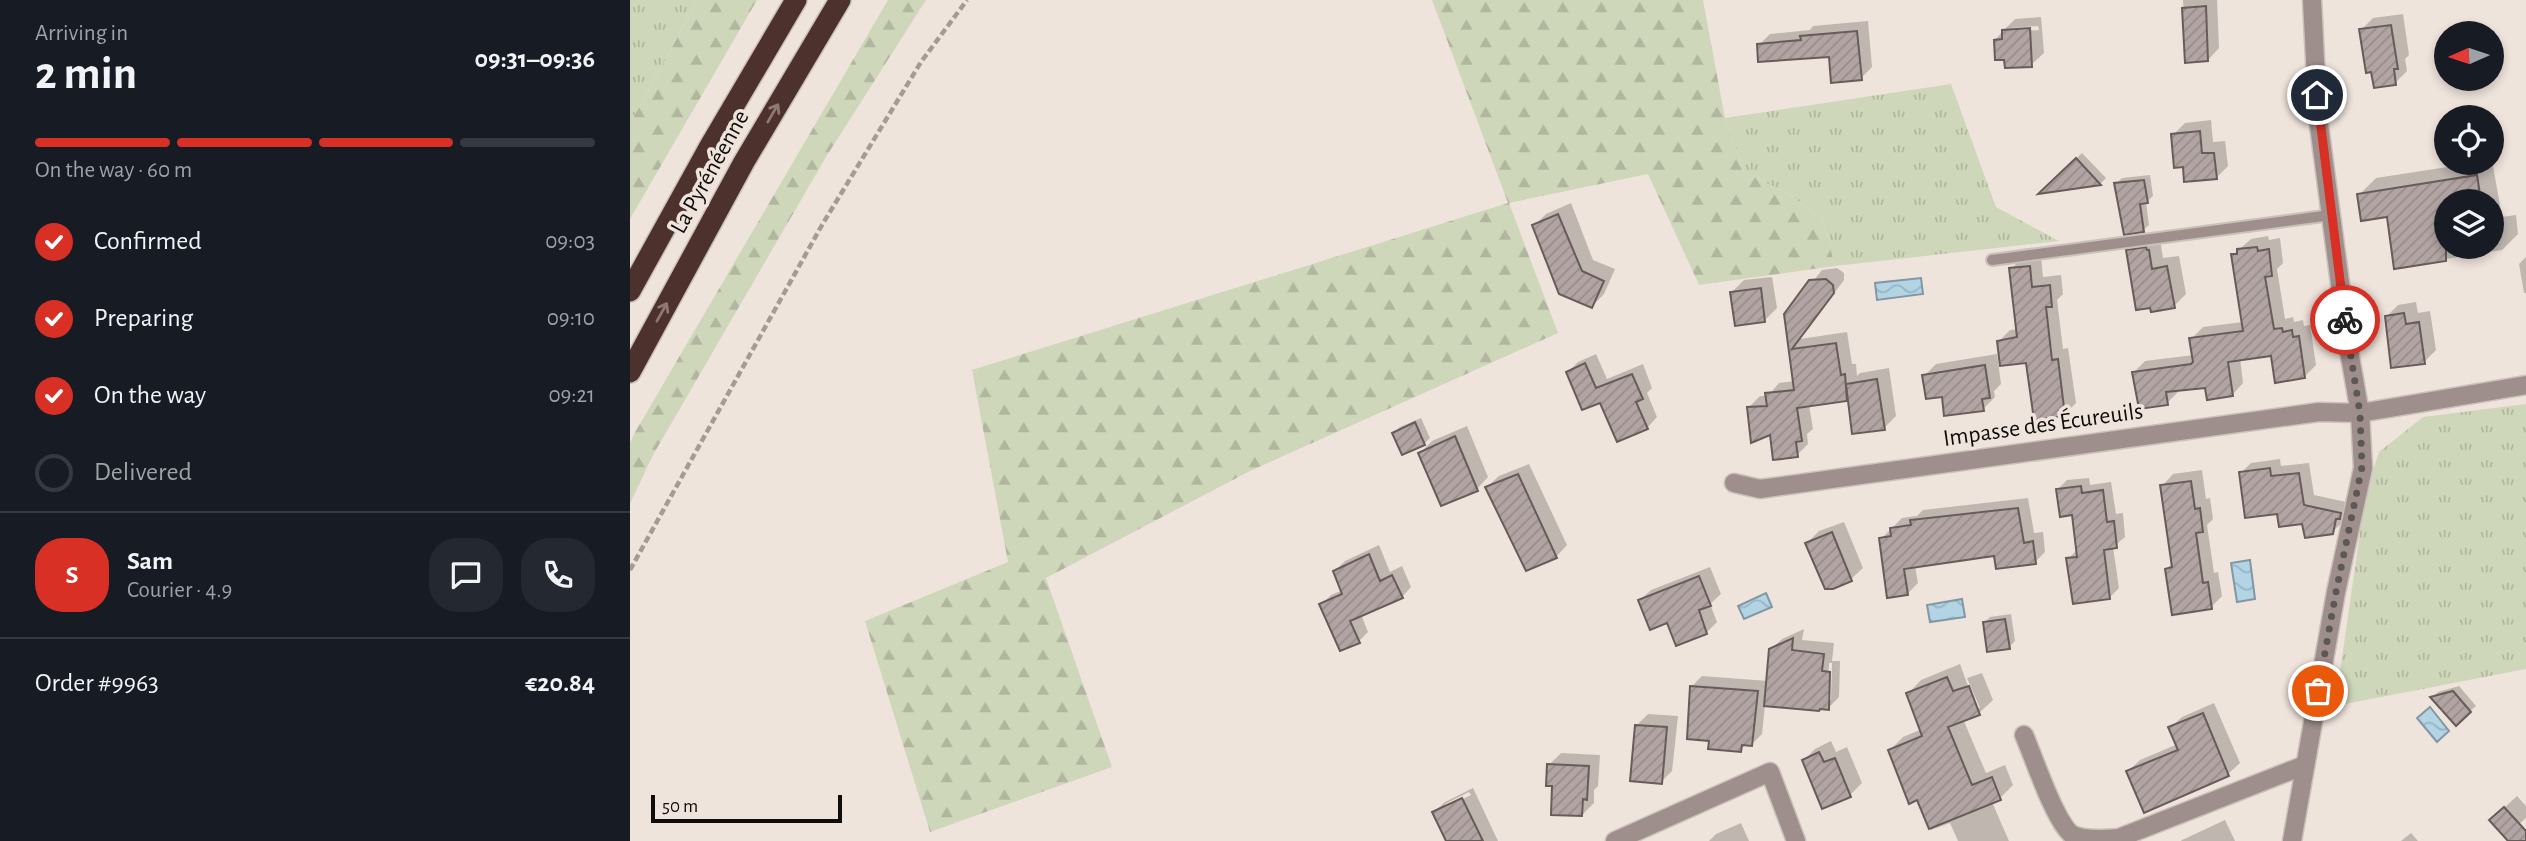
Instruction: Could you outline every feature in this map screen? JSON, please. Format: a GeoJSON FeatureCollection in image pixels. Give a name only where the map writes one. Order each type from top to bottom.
{"type":"FeatureCollection","features":[{"type":"Feature","properties":{"kind":"highway","name":"La Pyrénéenne"},"geometry":{"type":"LineString","coordinates":[[630,291],[710,146],[796,0]]}},
{"type":"Feature","properties":{"kind":"highway","name":"La Pyrénéenne"},"geometry":{"type":"LineString","coordinates":[[630,372],[744,162],[840,0]]}},
{"type":"Feature","properties":{"kind":"street"},"geometry":{"type":"LineString","coordinates":[[2292,841],[2336,592],[2362,467],[2360,413],[2349,351],[2318,118],[2312,0]]}},
{"type":"Feature","properties":{"kind":"street","name":"Impasse des Écureuils"},"geometry":{"type":"LineString","coordinates":[[1734,483],[1760,489],[2319,412],[2360,413],[2526,385]]}},
{"type":"Feature","properties":{"kind":"street"},"geometry":{"type":"LineString","coordinates":[[2024,735],[2060,820],[2073,835],[2094,841],[2119,838],[2305,765]]}},
{"type":"Feature","properties":{"kind":"street"},"geometry":{"type":"LineString","coordinates":[[1615,841],[1770,772],[1796,841]]}},
{"type":"Feature","properties":{"kind":"lane"},"geometry":{"type":"LineString","coordinates":[[1992,260],[2332,215]]}},
{"type":"Feature","properties":{"kind":"path"},"geometry":{"type":"LineString","coordinates":[[630,570],[822,225],[921,62],[967,0]]}},
{"type":"Feature","properties":{"kind":"green space"},"geometry":{"type":"Polygon","coordinates":[[[630,0],[698,0],[632,120],[630,120],[630,0]]]}},
{"type":"Feature","properties":{"kind":"green space"},"geometry":{"type":"Polygon","coordinates":[[[698,0],[757,0],[630,219],[630,120],[698,0]]]}},
{"type":"Feature","properties":{"kind":"green space"},"geometry":{"type":"Polygon","coordinates":[[[888,0],[926,0],[826,157],[653,455],[630,504],[630,443],[634,434],[888,0]]]}},
{"type":"Feature","properties":{"kind":"green space"},"geometry":{"type":"Polygon","coordinates":[[[1432,0],[1703,0],[1725,118],[1744,172],[1786,193],[1823,219],[1835,266],[1699,285],[1648,174],[1509,203],[1558,333],[1250,471],[1046,578],[1112,767],[930,832],[865,621],[1008,562],[972,370],[1508,203],[1432,0]]]}},
{"type":"Feature","properties":{"kind":"green space"},"geometry":{"type":"Polygon","coordinates":[[[1951,84],[1996,207],[2059,241],[1835,266],[1823,219],[1786,193],[1744,172],[1725,118],[1951,84]]]}},
{"type":"Feature","properties":{"kind":"green space"},"geometry":{"type":"Polygon","coordinates":[[[2526,404],[2526,669],[2335,706],[2366,491],[2379,452],[2423,417],[2526,404]]]}},
{"type":"Feature","properties":{"kind":"water"},"geometry":{"type":"Polygon","coordinates":[[[1921,278],[1923,294],[1877,300],[1875,283],[1921,278]]]}},
{"type":"Feature","properties":{"kind":"water"},"geometry":{"type":"Polygon","coordinates":[[[2250,560],[2255,599],[2237,602],[2231,563],[2250,560]]]}},
{"type":"Feature","properties":{"kind":"water"},"geometry":{"type":"Polygon","coordinates":[[[1766,593],[1772,607],[1744,619],[1738,606],[1766,593]]]}},
{"type":"Feature","properties":{"kind":"water"},"geometry":{"type":"Polygon","coordinates":[[[1962,599],[1965,617],[1930,622],[1927,605],[1962,599]]]}},
{"type":"Feature","properties":{"kind":"water"},"geometry":{"type":"Polygon","coordinates":[[[2430,707],[2449,731],[2437,742],[2417,718],[2430,707]]]}},
{"type":"Feature","properties":{"kind":"building"},"geometry":{"type":"Polygon","coordinates":[[[2206,6],[2208,61],[2185,63],[2182,8],[2206,6]]]}},
{"type":"Feature","properties":{"kind":"building"},"geometry":{"type":"Polygon","coordinates":[[[2391,25],[2398,69],[2394,69],[2396,85],[2374,88],[2371,72],[2366,73],[2359,29],[2391,25]]]}},
{"type":"Feature","properties":{"kind":"building"},"geometry":{"type":"Polygon","coordinates":[[[2030,28],[2032,67],[2005,68],[2004,60],[1995,60],[1994,40],[2002,39],[2002,30],[2030,28]]]}},
{"type":"Feature","properties":{"kind":"building"},"geometry":{"type":"Polygon","coordinates":[[[1857,31],[1862,80],[1831,83],[1829,57],[1758,62],[1757,44],[1801,40],[1800,36],[1857,31]]]}},
{"type":"Feature","properties":{"kind":"building"},"geometry":{"type":"Polygon","coordinates":[[[2200,131],[2202,153],[2214,153],[2217,179],[2184,182],[2183,167],[2174,168],[2171,134],[2200,131]]]}},
{"type":"Feature","properties":{"kind":"building"},"geometry":{"type":"Polygon","coordinates":[[[2076,158],[2101,185],[2038,194],[2076,158]]]}},
{"type":"Feature","properties":{"kind":"building"},"geometry":{"type":"Polygon","coordinates":[[[2477,175],[2479,189],[2434,189],[2434,259],[2446,261],[2394,269],[2387,217],[2361,221],[2357,194],[2477,175]]]}},
{"type":"Feature","properties":{"kind":"building"},"geometry":{"type":"Polygon","coordinates":[[[2144,180],[2148,203],[2140,204],[2144,232],[2124,235],[2114,183],[2144,180]]]}},
{"type":"Feature","properties":{"kind":"building"},"geometry":{"type":"Polygon","coordinates":[[[1558,214],[1582,271],[1604,281],[1592,308],[1559,294],[1532,225],[1558,214]]]}},
{"type":"Feature","properties":{"kind":"building"},"geometry":{"type":"Polygon","coordinates":[[[2146,247],[2149,250],[2152,269],[2167,266],[2175,308],[2151,312],[2150,308],[2136,310],[2126,250],[2146,247]]]}},
{"type":"Feature","properties":{"kind":"building"},"geometry":{"type":"Polygon","coordinates":[[[2257,247],[2258,251],[2269,249],[2272,276],[2265,277],[2274,329],[2282,328],[2283,332],[2292,330],[2293,337],[2299,336],[2305,378],[2275,383],[2271,356],[2228,362],[2233,396],[2207,400],[2205,388],[2166,392],[2168,405],[2139,409],[2132,372],[2191,364],[2193,362],[2189,338],[2243,331],[2231,254],[2237,254],[2237,249],[2257,247]]]}},
{"type":"Feature","properties":{"kind":"building"},"geometry":{"type":"Polygon","coordinates":[[[2030,266],[2032,287],[2050,285],[2052,307],[2046,307],[2052,360],[2058,359],[2065,416],[2034,420],[2026,363],[2000,366],[1997,341],[2017,337],[2009,268],[2030,266]]]}},
{"type":"Feature","properties":{"kind":"building"},"geometry":{"type":"Polygon","coordinates":[[[1826,279],[1833,285],[1834,293],[1792,349],[1836,343],[1841,375],[1845,374],[1847,401],[1797,408],[1802,441],[1796,442],[1798,457],[1773,460],[1770,435],[1751,443],[1747,407],[1767,406],[1765,393],[1794,390],[1784,314],[1809,280],[1826,279]]]}},
{"type":"Feature","properties":{"kind":"building"},"geometry":{"type":"Polygon","coordinates":[[[1761,288],[1765,322],[1735,326],[1730,292],[1761,288]]]}},
{"type":"Feature","properties":{"kind":"building"},"geometry":{"type":"Polygon","coordinates":[[[2404,313],[2406,324],[2419,322],[2425,364],[2391,368],[2385,316],[2404,313]]]}},
{"type":"Feature","properties":{"kind":"building"},"geometry":{"type":"Polygon","coordinates":[[[1585,363],[1596,388],[1632,374],[1643,399],[1636,402],[1648,429],[1617,442],[1600,403],[1582,410],[1566,372],[1585,363]]]}},
{"type":"Feature","properties":{"kind":"building"},"geometry":{"type":"Polygon","coordinates":[[[1985,365],[1990,398],[1982,399],[1984,411],[1944,416],[1942,397],[1926,399],[1922,375],[1985,365]]]}},
{"type":"Feature","properties":{"kind":"building"},"geometry":{"type":"Polygon","coordinates":[[[1877,379],[1885,430],[1852,434],[1846,384],[1877,379]]]}},
{"type":"Feature","properties":{"kind":"building"},"geometry":{"type":"Polygon","coordinates":[[[1415,422],[1425,445],[1402,455],[1392,433],[1415,422]]]}},
{"type":"Feature","properties":{"kind":"building"},"geometry":{"type":"Polygon","coordinates":[[[1455,436],[1478,491],[1441,506],[1418,453],[1455,436]]]}},
{"type":"Feature","properties":{"kind":"building"},"geometry":{"type":"Polygon","coordinates":[[[2270,468],[2271,476],[2299,473],[2304,505],[2341,513],[2340,519],[2336,519],[2333,534],[2305,538],[2302,524],[2279,527],[2277,514],[2245,518],[2239,472],[2270,468]]]}},
{"type":"Feature","properties":{"kind":"building"},"geometry":{"type":"Polygon","coordinates":[[[1518,474],[1557,558],[1526,571],[1485,487],[1518,474]]]}},
{"type":"Feature","properties":{"kind":"building"},"geometry":{"type":"Polygon","coordinates":[[[2191,481],[2195,509],[2200,508],[2203,532],[2196,533],[2203,583],[2208,582],[2212,609],[2172,615],[2165,569],[2172,567],[2160,485],[2191,481]]]}},
{"type":"Feature","properties":{"kind":"building"},"geometry":{"type":"Polygon","coordinates":[[[2081,486],[2082,493],[2103,490],[2107,522],[2114,521],[2117,548],[2104,550],[2110,599],[2073,604],[2066,558],[2077,557],[2072,515],[2060,517],[2056,489],[2081,486]]]}},
{"type":"Feature","properties":{"kind":"building"},"geometry":{"type":"Polygon","coordinates":[[[2018,508],[2024,543],[2033,541],[2036,564],[1996,569],[1994,556],[1904,569],[1908,595],[1887,598],[1879,538],[1891,536],[1890,528],[1911,525],[1910,520],[2018,508]]]}},
{"type":"Feature","properties":{"kind":"building"},"geometry":{"type":"Polygon","coordinates":[[[1832,532],[1852,581],[1833,589],[1825,589],[1805,543],[1832,532]]]}},
{"type":"Feature","properties":{"kind":"building"},"geometry":{"type":"Polygon","coordinates":[[[1369,554],[1380,581],[1392,575],[1403,598],[1350,621],[1360,643],[1340,651],[1319,604],[1342,594],[1333,571],[1369,554]]]}},
{"type":"Feature","properties":{"kind":"building"},"geometry":{"type":"Polygon","coordinates":[[[1699,576],[1711,606],[1699,610],[1707,634],[1676,646],[1667,623],[1650,630],[1638,600],[1699,576]]]}},
{"type":"Feature","properties":{"kind":"building"},"geometry":{"type":"Polygon","coordinates":[[[2005,619],[2010,649],[1987,652],[1983,622],[2005,619]]]}},
{"type":"Feature","properties":{"kind":"building"},"geometry":{"type":"Polygon","coordinates":[[[1793,638],[1792,650],[1824,654],[1822,671],[1830,672],[1829,710],[1764,706],[1769,649],[1793,638]]]}},
{"type":"Feature","properties":{"kind":"building"},"geometry":{"type":"Polygon","coordinates":[[[1947,677],[1953,691],[1969,686],[1980,715],[1948,727],[1972,785],[1992,777],[2001,800],[1929,829],[1917,800],[1909,804],[1888,750],[1922,736],[1906,693],[1947,677]]]}},
{"type":"Feature","properties":{"kind":"building"},"geometry":{"type":"Polygon","coordinates":[[[1690,686],[1758,691],[1752,746],[1742,745],[1741,752],[1708,749],[1709,741],[1687,739],[1690,686]]]}},
{"type":"Feature","properties":{"kind":"building"},"geometry":{"type":"Polygon","coordinates":[[[2453,691],[2471,712],[2456,726],[2430,697],[2453,691]]]}},
{"type":"Feature","properties":{"kind":"building"},"geometry":{"type":"Polygon","coordinates":[[[2203,713],[2229,776],[2144,813],[2126,771],[2178,750],[2168,727],[2203,713]]]}},
{"type":"Feature","properties":{"kind":"building"},"geometry":{"type":"Polygon","coordinates":[[[1635,725],[1667,727],[1662,784],[1630,781],[1635,725]]]}},
{"type":"Feature","properties":{"kind":"building"},"geometry":{"type":"Polygon","coordinates":[[[1819,752],[1824,762],[1835,758],[1851,797],[1822,809],[1802,760],[1819,752]]]}},
{"type":"Feature","properties":{"kind":"building"},"geometry":{"type":"Polygon","coordinates":[[[1547,764],[1589,766],[1587,800],[1583,799],[1582,816],[1551,815],[1552,786],[1546,786],[1547,764]]]}},
{"type":"Feature","properties":{"kind":"building"},"geometry":{"type":"Polygon","coordinates":[[[1462,798],[1483,841],[1446,841],[1432,812],[1462,798]]]}},
{"type":"Feature","properties":{"kind":"building"},"geometry":{"type":"Polygon","coordinates":[[[2504,807],[2526,831],[2526,841],[2508,841],[2489,820],[2504,807]]]}},
{"type":"Feature","properties":{"kind":"way so far"},"geometry":{"type":"LineString","coordinates":[[2318,691],[2362,467],[2360,413],[2345,320]]}},
{"type":"Feature","properties":{"kind":"route"},"geometry":{"type":"LineString","coordinates":[[2317,95],[2345,320]]}}]}
